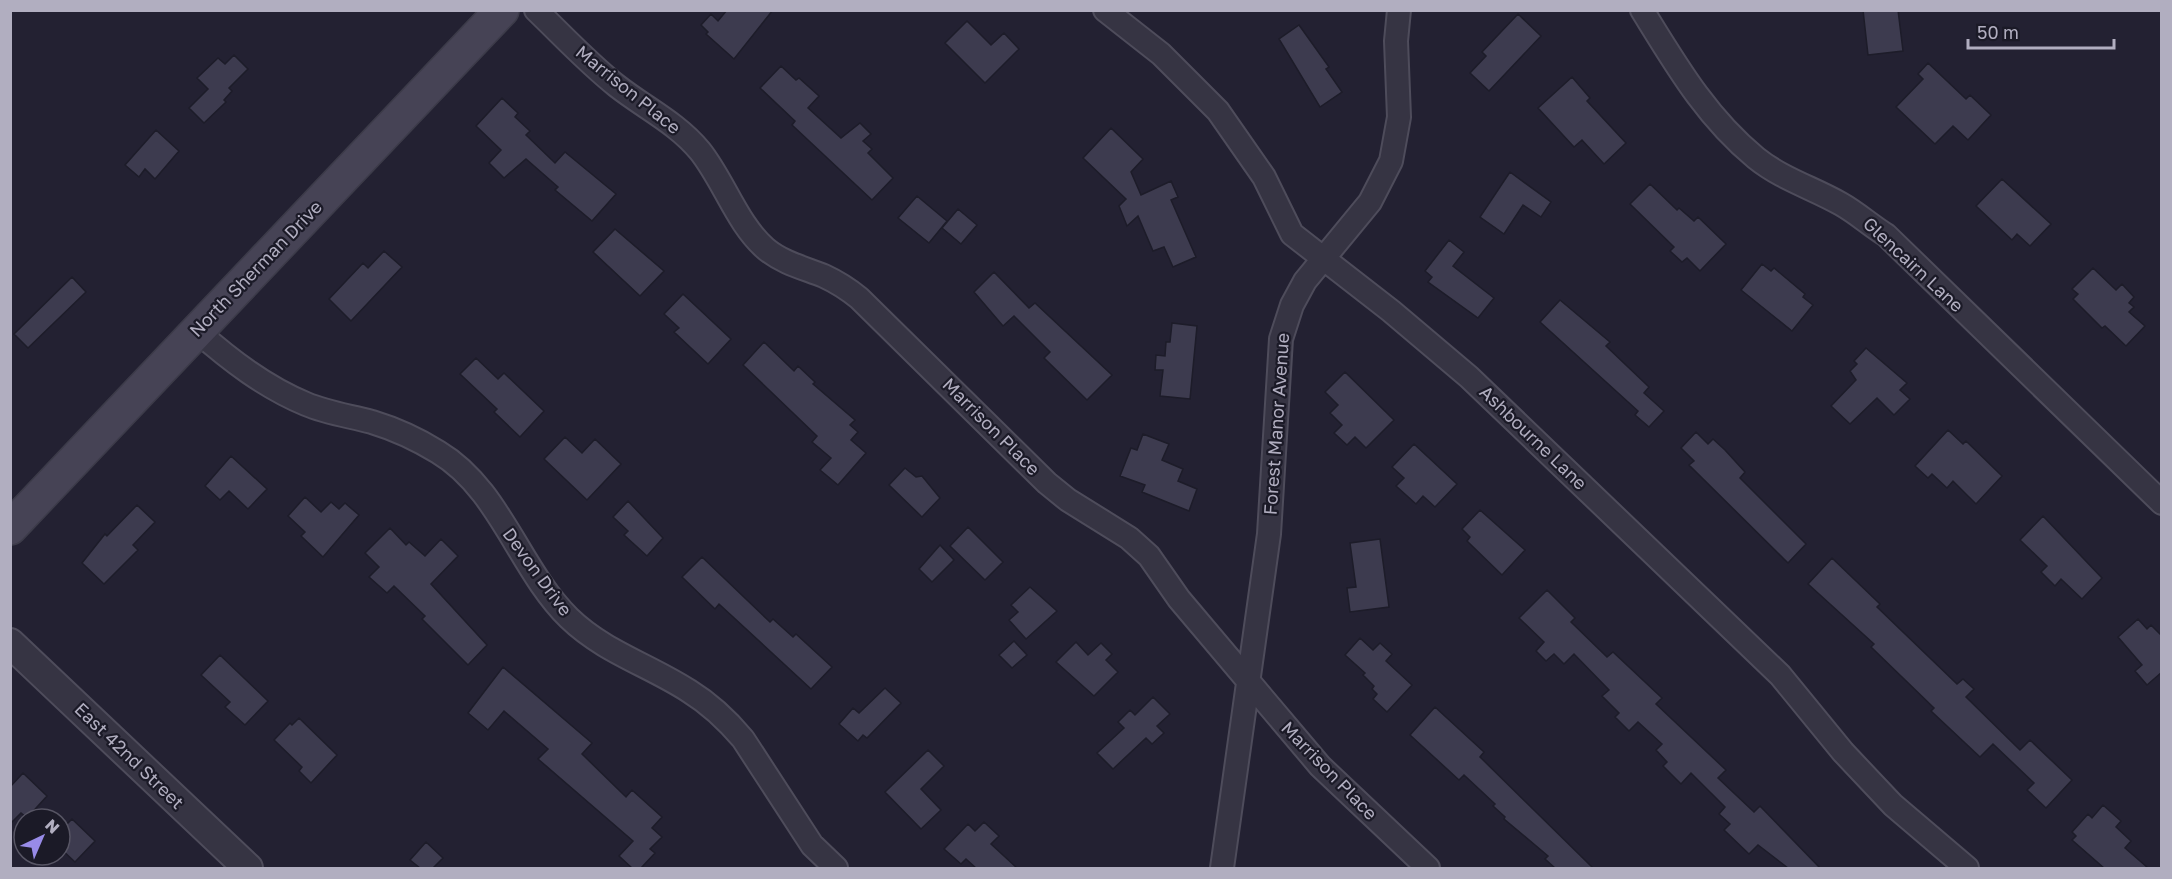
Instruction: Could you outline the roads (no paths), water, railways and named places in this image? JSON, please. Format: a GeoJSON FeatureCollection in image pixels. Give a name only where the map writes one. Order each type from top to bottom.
{"type":"FeatureCollection","features":[{"type":"Feature","properties":{"kind":"main road","name":"North Sherman Drive"},"geometry":{"type":"LineString","coordinates":[[10,528],[502,10]]}},
{"type":"Feature","properties":{"kind":"street","name":"Marrison Place"},"geometry":{"type":"LineString","coordinates":[[536,10],[590,63],[618,86],[669,121],[700,151],[753,234],[766,249],[784,261],[837,282],[859,298],[1047,483],[1068,500],[1129,538],[1149,556],[1179,599],[1320,766],[1428,868]]}},
{"type":"Feature","properties":{"kind":"street","name":"Ashbourne Lane"},"geometry":{"type":"LineString","coordinates":[[1105,10],[1161,54],[1206,98],[1264,177],[1292,234],[1469,377],[1780,675],[1843,752],[1893,805],[1967,868]]}},
{"type":"Feature","properties":{"kind":"street","name":"Forest Manor Avenue"},"geometry":{"type":"LineString","coordinates":[[1222,868],[1269,534],[1281,339],[1296,296],[1322,257],[1370,202],[1391,161],[1398,135],[1396,41],[1399,10]]}},
{"type":"Feature","properties":{"kind":"street","name":"Glencairn Lane"},"geometry":{"type":"LineString","coordinates":[[1642,10],[1705,108],[1742,147],[1770,168],[1801,186],[1842,204],[1886,235],[2162,503]]}},
{"type":"Feature","properties":{"kind":"street","name":"Devon Drive"},"geometry":{"type":"LineString","coordinates":[[197,331],[250,373],[282,393],[307,404],[405,434],[446,457],[485,496],[550,595],[581,630],[611,651],[688,690],[731,725],[743,739],[812,844],[836,868]]}},
{"type":"Feature","properties":{"kind":"street","name":"East 42nd Street"},"geometry":{"type":"LineString","coordinates":[[10,643],[248,868]]}}]}
